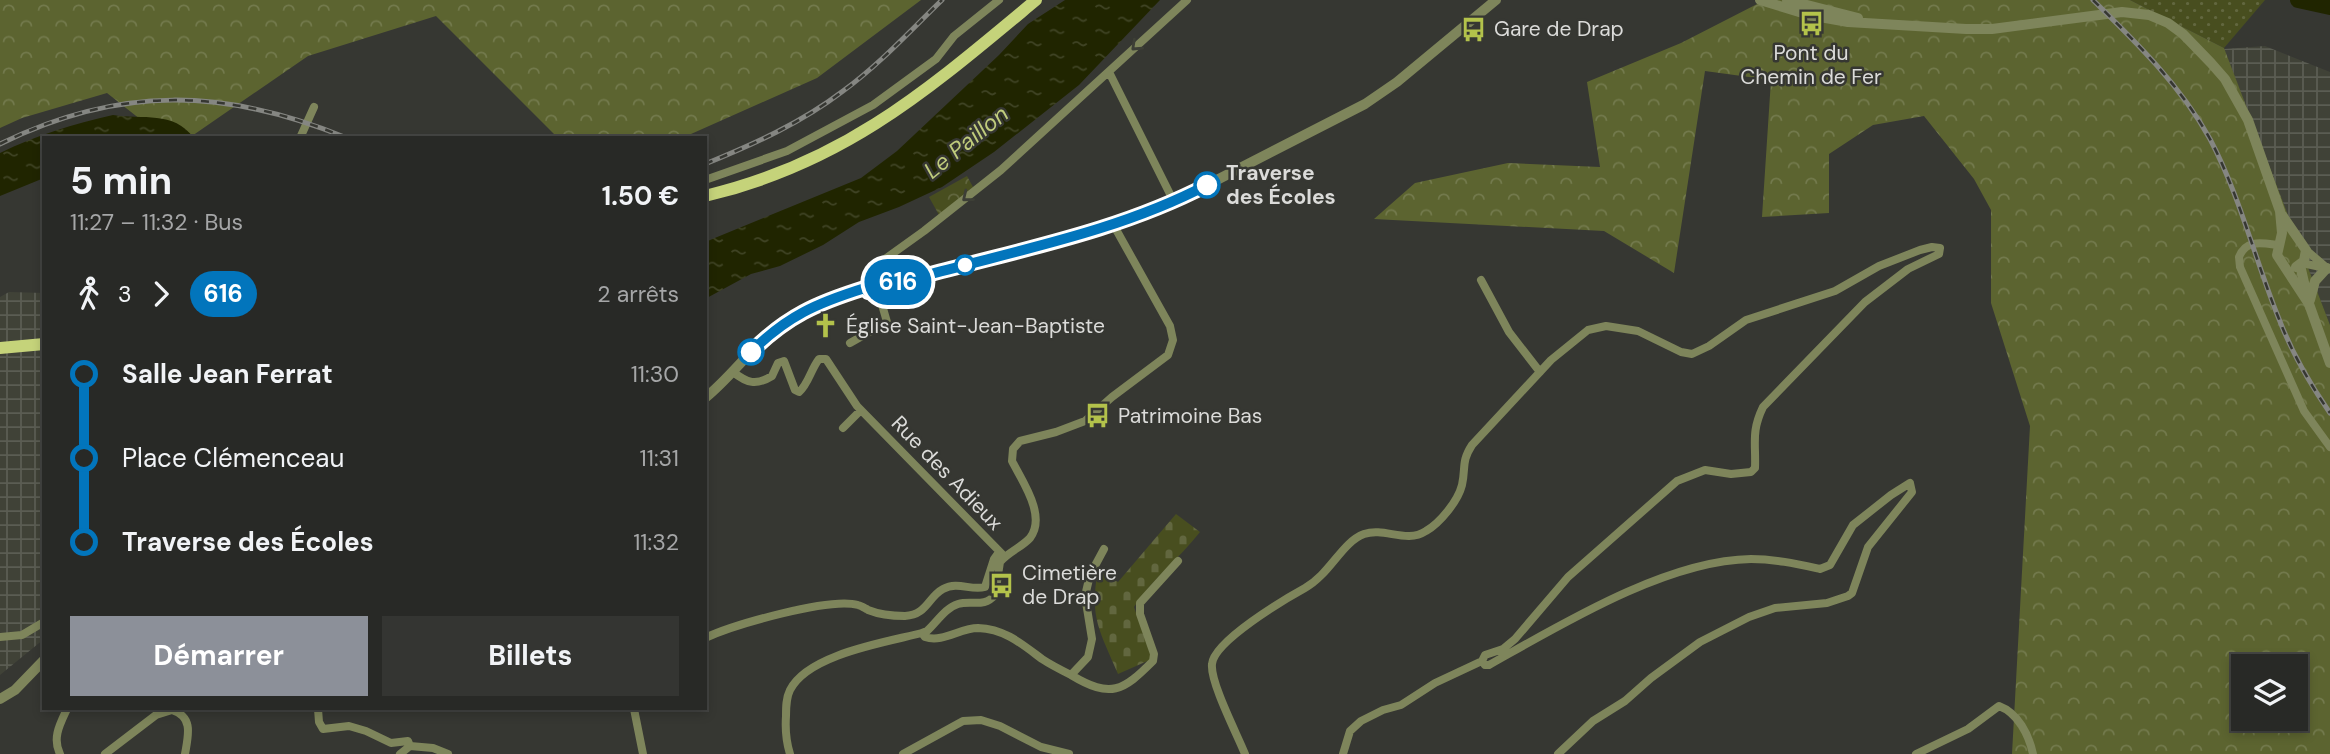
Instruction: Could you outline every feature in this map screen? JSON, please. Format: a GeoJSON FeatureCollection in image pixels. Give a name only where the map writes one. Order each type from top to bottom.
{"type":"FeatureCollection","features":[{"type":"Feature","properties":{"kind":"main road"},"geometry":{"type":"LineString","coordinates":[[707,189],[794,161],[826,148],[862,127],[938,75],[1028,0]]}},
{"type":"Feature","properties":{"kind":"main road"},"geometry":{"type":"LineString","coordinates":[[707,195],[796,167],[827,154],[941,79],[1036,0]]}},
{"type":"Feature","properties":{"kind":"main road"},"geometry":{"type":"LineString","coordinates":[[0,345],[42,342]]}},
{"type":"Feature","properties":{"kind":"street"},"geometry":{"type":"LineString","coordinates":[[707,179],[788,151],[873,105],[936,60],[954,36],[999,0]]}},
{"type":"Feature","properties":{"kind":"street"},"geometry":{"type":"LineString","coordinates":[[850,343],[887,322],[877,284],[878,264],[1001,170],[1187,0]]}},
{"type":"Feature","properties":{"kind":"street"},"geometry":{"type":"LineString","coordinates":[[707,396],[768,335],[796,314],[865,288],[866,281],[877,284],[901,282],[1113,224],[1174,202],[1365,104],[1496,0]]}},
{"type":"Feature","properties":{"kind":"street"},"geometry":{"type":"LineString","coordinates":[[1760,0],[1819,18],[1879,24],[1982,29],[2122,12],[2149,15],[2168,23],[2183,34],[2225,79],[2252,130],[2280,211],[2306,250],[2329,268]]}},
{"type":"Feature","properties":{"kind":"street"},"geometry":{"type":"LineString","coordinates":[[1787,0],[1879,24]]}},
{"type":"Feature","properties":{"kind":"street"},"geometry":{"type":"LineString","coordinates":[[1109,72],[1174,202]]}},
{"type":"Feature","properties":{"kind":"street"},"geometry":{"type":"LineString","coordinates":[[301,136],[314,107]]}},
{"type":"Feature","properties":{"kind":"street"},"geometry":{"type":"LineString","coordinates":[[2280,211],[2278,248],[2286,267],[2309,304]]}},
{"type":"Feature","properties":{"kind":"street"},"geometry":{"type":"LineString","coordinates":[[707,637],[749,622],[825,605],[858,605],[870,611],[907,616],[925,609],[941,590],[955,585],[980,589],[985,587],[994,559],[1028,539],[1035,521],[1034,507],[1012,461],[1011,454],[1015,444],[1085,421],[1168,355],[1172,348],[1173,333],[1170,326],[1113,224]]}},
{"type":"Feature","properties":{"kind":"street"},"geometry":{"type":"LineString","coordinates":[[2278,248],[2288,238],[2298,239]]}},
{"type":"Feature","properties":{"kind":"street"},"geometry":{"type":"LineString","coordinates":[[2278,248],[2255,243],[2248,245],[2239,257],[2240,267],[2304,411],[2330,447]]}},
{"type":"Feature","properties":{"kind":"street"},"geometry":{"type":"LineString","coordinates":[[1245,754],[1216,684],[1212,666],[1214,654],[1235,634],[1321,578],[1356,538],[1376,532],[1407,537],[1426,532],[1446,513],[1460,490],[1464,457],[1472,445],[1540,372],[1588,330],[1606,326],[1638,331],[1681,352],[1692,354],[1709,346],[1746,320],[1829,293],[1879,266],[1920,250],[1940,248],[1939,254],[1908,269],[1865,302],[1763,407],[1756,421],[1753,445],[1755,468],[1751,472],[1731,474],[1705,470],[1677,481],[1568,577],[1515,639],[1503,649],[1435,683],[1401,705],[1361,720],[1350,732],[1343,754]]}},
{"type":"Feature","properties":{"kind":"street"},"geometry":{"type":"LineString","coordinates":[[2286,267],[2301,264],[2306,257],[2306,250]]}},
{"type":"Feature","properties":{"kind":"street"},"geometry":{"type":"LineString","coordinates":[[2301,264],[2329,268]]}},
{"type":"Feature","properties":{"kind":"street"},"geometry":{"type":"LineString","coordinates":[[2301,264],[2309,304],[2330,363]]}},
{"type":"Feature","properties":{"kind":"street"},"geometry":{"type":"LineString","coordinates":[[2309,304],[2315,281],[2329,268]]}},
{"type":"Feature","properties":{"kind":"street"},"geometry":{"type":"LineString","coordinates":[[1481,281],[1509,332],[1540,372]]}},
{"type":"Feature","properties":{"kind":"street","name":"Rue des Adieux"},"geometry":{"type":"LineString","coordinates":[[733,372],[752,384],[772,376],[778,363],[784,360],[795,390],[799,392],[803,390],[812,366],[822,357],[863,412],[1002,554]]}},
{"type":"Feature","properties":{"kind":"street"},"geometry":{"type":"LineString","coordinates":[[843,428],[863,412]]}},
{"type":"Feature","properties":{"kind":"street"},"geometry":{"type":"LineString","coordinates":[[1482,661],[1489,665],[1592,610],[1680,570],[1749,559],[1826,568],[1853,525],[1910,483],[1912,492],[1868,547],[1854,587],[1848,596],[1827,603],[1775,608],[1749,617],[1700,642],[1625,701],[1593,721],[1558,754]]}},
{"type":"Feature","properties":{"kind":"street"},"geometry":{"type":"LineString","coordinates":[[1071,675],[1088,657],[1092,639],[1085,596],[1090,575],[1104,549]]}},
{"type":"Feature","properties":{"kind":"street"},"geometry":{"type":"LineString","coordinates":[[790,754],[785,733],[786,700],[796,681],[815,666],[854,649],[928,631],[953,606],[964,603],[982,604],[992,599],[997,590],[1002,554]]}},
{"type":"Feature","properties":{"kind":"street"},"geometry":{"type":"LineString","coordinates":[[922,633],[933,639],[962,630],[993,630],[1017,639],[1044,660],[1071,675],[1102,689],[1122,689],[1153,661],[1154,654],[1140,614],[1140,603],[1178,561]]}},
{"type":"Feature","properties":{"kind":"street"},"geometry":{"type":"LineString","coordinates":[[0,638],[22,635],[42,623]]}},
{"type":"Feature","properties":{"kind":"street"},"geometry":{"type":"LineString","coordinates":[[0,699],[15,690],[42,662]]}},
{"type":"Feature","properties":{"kind":"street"},"geometry":{"type":"LineString","coordinates":[[1916,754],[1968,729],[1998,706],[2017,719],[2029,740],[2033,754]]}},
{"type":"Feature","properties":{"kind":"street"},"geometry":{"type":"LineString","coordinates":[[60,754],[55,743],[66,710]]}},
{"type":"Feature","properties":{"kind":"street"},"geometry":{"type":"LineString","coordinates":[[105,754],[156,715],[172,710],[183,716],[189,726],[185,754]]}},
{"type":"Feature","properties":{"kind":"street"},"geometry":{"type":"LineString","coordinates":[[317,710],[323,729],[349,726],[391,743],[408,741],[410,746]]}},
{"type":"Feature","properties":{"kind":"street"},"geometry":{"type":"LineString","coordinates":[[634,710],[643,754]]}},
{"type":"Feature","properties":{"kind":"street"},"geometry":{"type":"LineString","coordinates":[[903,754],[963,721],[981,720],[1000,726],[1041,747],[1069,754]]}},
{"type":"Feature","properties":{"kind":"street"},"geometry":{"type":"LineString","coordinates":[[400,754],[410,746],[433,748],[448,754]]}},
{"type":"Feature","properties":{"kind":"shaded area"},"geometry":{"type":"Polygon","coordinates":[[[2265,46],[2330,72],[2330,325],[2224,49],[2265,46]]]}},
{"type":"Feature","properties":{"kind":"shaded area"},"geometry":{"type":"Polygon","coordinates":[[[9,292],[42,293],[42,641],[0,675],[0,297],[9,292]]]}},
{"type":"Feature","properties":{"kind":"green space"},"geometry":{"type":"Polygon","coordinates":[[[0,0],[921,0],[817,78],[686,136],[556,136],[436,16],[308,56],[192,136],[161,136],[107,93],[22,118],[0,128],[0,0]]]}},
{"type":"Feature","properties":{"kind":"green space"},"geometry":{"type":"Polygon","coordinates":[[[1765,0],[2130,0],[2224,48],[2330,325],[2330,754],[2012,754],[2030,426],[1991,303],[1991,210],[1974,179],[1924,116],[1873,125],[1829,154],[1829,213],[1762,217],[1771,80],[1705,71],[1674,273],[1604,231],[1374,219],[1415,183],[1508,163],[1600,167],[1587,82],[1681,43],[1765,0]]]}},
{"type":"Feature","properties":{"kind":"green space"},"geometry":{"type":"Polygon","coordinates":[[[2130,0],[2265,0],[2224,48],[2130,0]]]}},
{"type":"Feature","properties":{"kind":"green space"},"geometry":{"type":"Polygon","coordinates":[[[967,176],[973,187],[939,215],[929,197],[967,176]]]}},
{"type":"Feature","properties":{"kind":"green space"},"geometry":{"type":"Polygon","coordinates":[[[1176,514],[1200,532],[1134,607],[1152,659],[1118,674],[1098,624],[1095,600],[1098,570],[1118,582],[1176,514]]]}},
{"type":"Feature","properties":{"kind":"water"},"geometry":{"type":"Polygon","coordinates":[[[1065,0],[1160,0],[1079,85],[994,152],[942,187],[859,222],[823,245],[780,266],[751,274],[707,298],[707,241],[861,178],[897,151],[1028,24],[1065,0]]]}},
{"type":"Feature","properties":{"kind":"water"},"geometry":{"type":"Polygon","coordinates":[[[113,115],[157,118],[177,123],[192,136],[42,136],[42,179],[0,196],[0,153],[28,141],[55,131],[113,115]]]}},
{"type":"Feature","properties":{"kind":"waterway","name":"Le Paillon"},"geometry":{"type":"LineString","coordinates":[[2298,0],[2330,7]]}},
{"type":"Feature","properties":{"kind":"railway"},"geometry":{"type":"LineString","coordinates":[[707,163],[777,132],[827,103],[869,70],[942,0]]}},
{"type":"Feature","properties":{"kind":"railway"},"geometry":{"type":"LineString","coordinates":[[2093,0],[2171,83],[2210,139],[2239,205],[2284,332],[2315,391],[2330,413]]}},
{"type":"Feature","properties":{"kind":"railway"},"geometry":{"type":"LineString","coordinates":[[0,144],[44,125],[88,111],[130,103],[173,100],[215,102],[258,110],[302,121],[342,136]]}},
{"type":"Feature","properties":{"kind":"bus line","name":"616"},"geometry":{"type":"LineString","coordinates":[[751,352],[796,314],[822,302],[865,288],[870,293],[876,293],[880,284],[901,282],[1113,224],[1159,209],[1207,185]]}},
{"type":"Feature","properties":{"kind":"place","name":"Pont du Chemin de Fer"},"geometry":{"type":"Point","coordinates":[1811,24]}},
{"type":"Feature","properties":{"kind":"place","name":"Gare de Drap"},"geometry":{"type":"Point","coordinates":[1474,29]}},
{"type":"Feature","properties":{"kind":"place","name":"Traverse des Écoles"},"geometry":{"type":"Point","coordinates":[1207,185]}},
{"type":"Feature","properties":{"kind":"place","name":"Église Saint-Jean-Baptiste"},"geometry":{"type":"Point","coordinates":[826,326]}},
{"type":"Feature","properties":{"kind":"place","name":"Patrimoine Bas"},"geometry":{"type":"Point","coordinates":[1098,416]}},
{"type":"Feature","properties":{"kind":"place","name":"Cimetière de Drap"},"geometry":{"type":"Point","coordinates":[1002,585]}}]}
